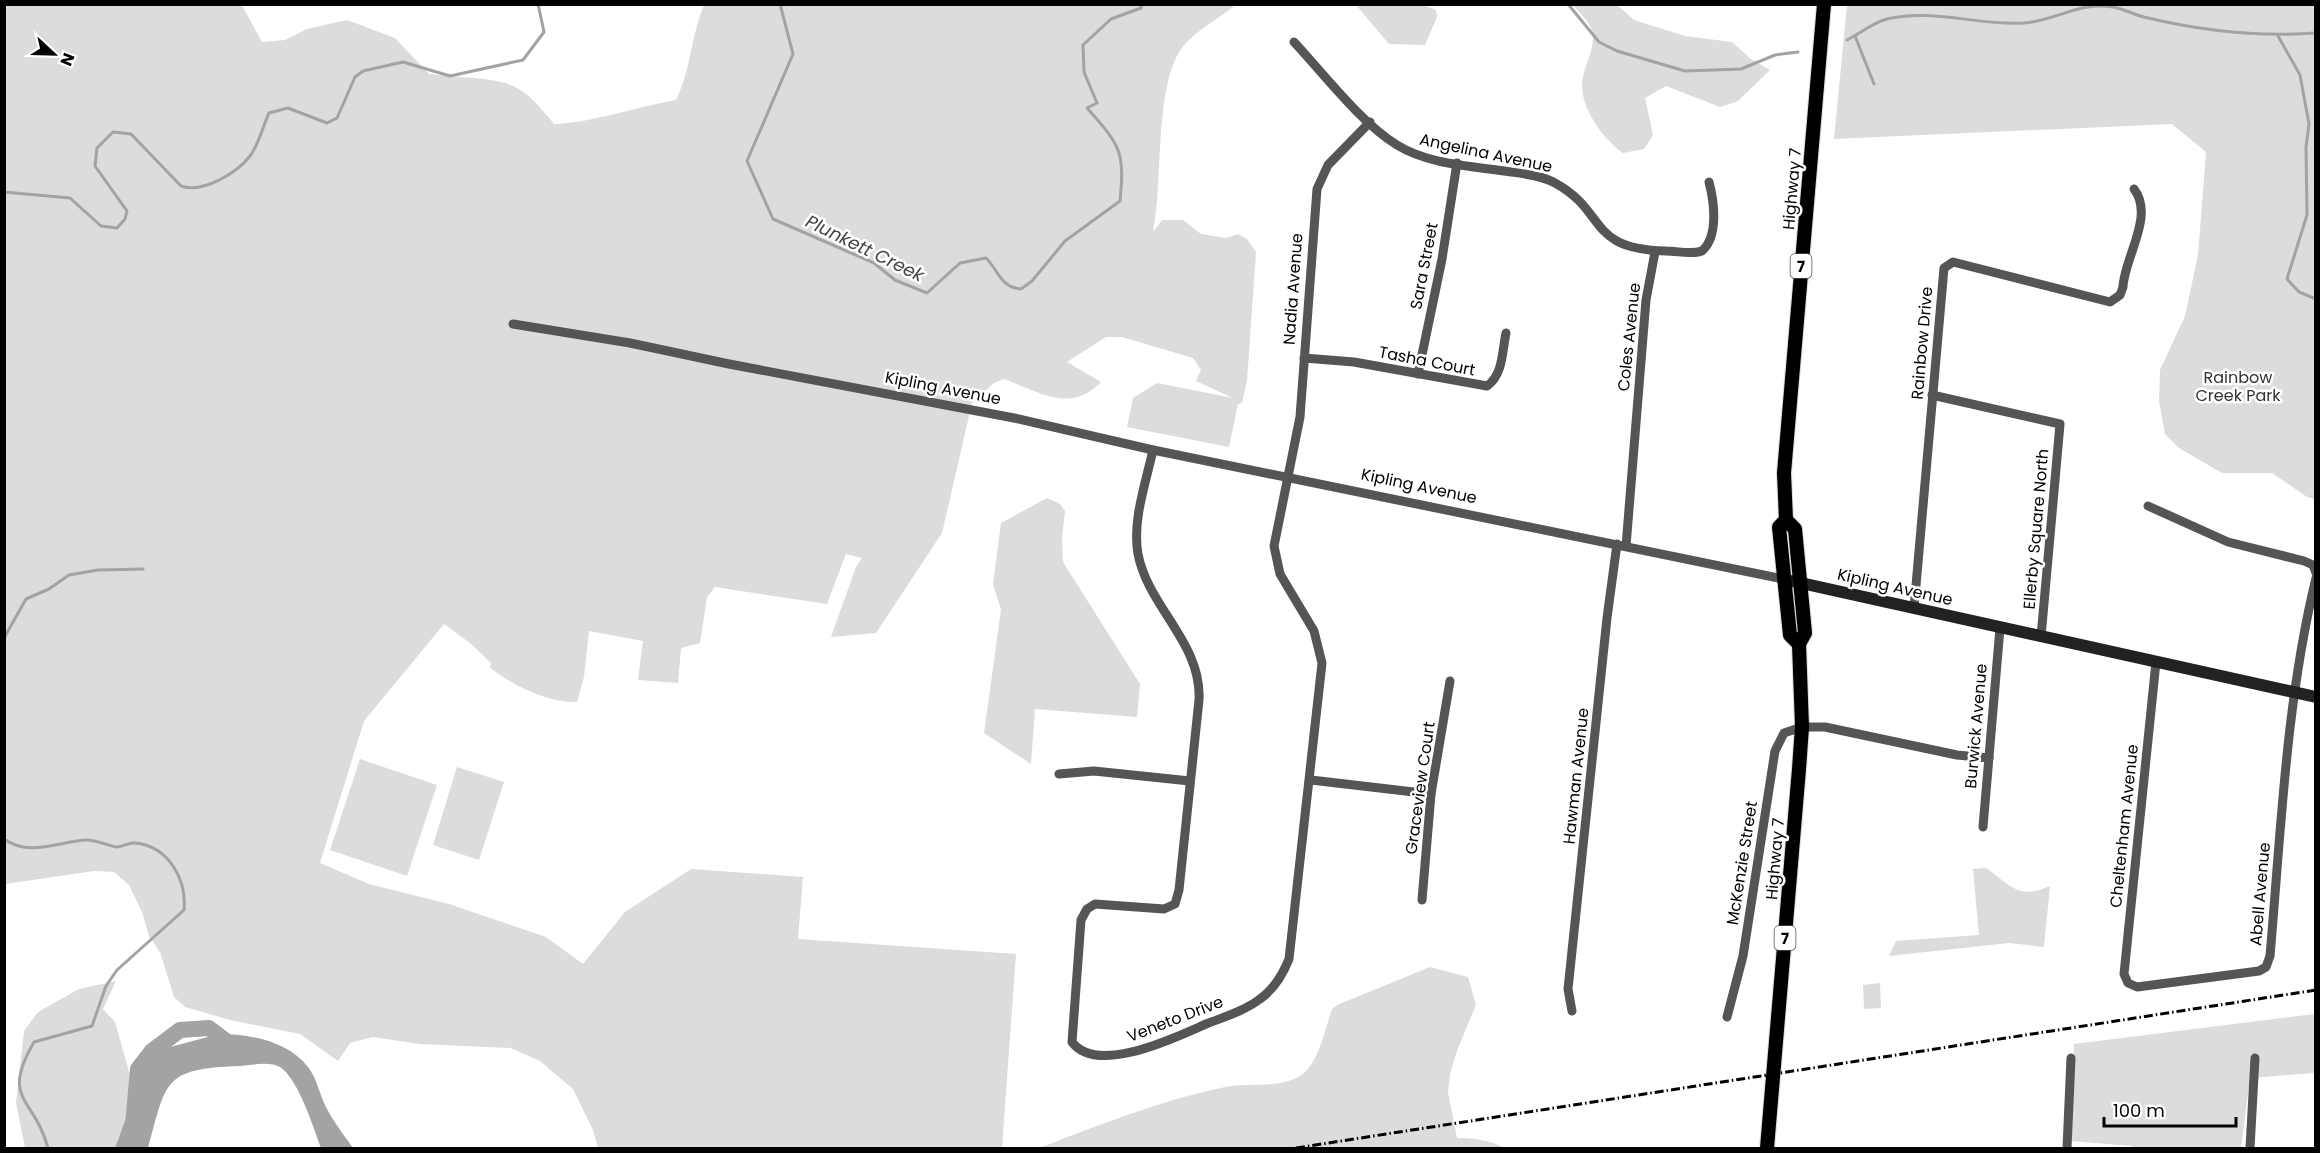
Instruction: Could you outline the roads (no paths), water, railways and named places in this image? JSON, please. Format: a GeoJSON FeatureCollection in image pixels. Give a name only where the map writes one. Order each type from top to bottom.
{"type":"FeatureCollection","features":[{"type":"Feature","properties":{"kind":"main road","name":"Highway 7"},"geometry":{"type":"LineString","coordinates":[[1767,1149],[1802,727],[1799,644],[1805,633],[1795,529],[1786,520],[1785,454],[1824,4]]}},
{"type":"Feature","properties":{"kind":"main road","name":"Highway 7"},"geometry":{"type":"LineString","coordinates":[[1786,520],[1779,527],[1784,579],[1790,635],[1799,644]]}},
{"type":"Feature","properties":{"kind":"street","name":"Angelina Avenue"},"geometry":{"type":"LineString","coordinates":[[1294,42],[1370,122],[1388,139],[1408,151],[1457,163],[1535,176],[1555,183],[1575,199],[1610,238],[1630,248],[1655,252]]}},
{"type":"Feature","properties":{"kind":"street","name":"Nadia Avenue"},"geometry":{"type":"LineString","coordinates":[[1288,476],[1300,417],[1317,189],[1323,173],[1336,154],[1370,122]]}},
{"type":"Feature","properties":{"kind":"street","name":"Sara Street"},"geometry":{"type":"LineString","coordinates":[[1418,374],[1442,259],[1457,163]]}},
{"type":"Feature","properties":{"kind":"street"},"geometry":{"type":"LineString","coordinates":[[1655,252],[1697,253],[1706,247],[1711,238],[1714,201],[1709,182]]}},
{"type":"Feature","properties":{"kind":"street","name":"Rainbow Drive"},"geometry":{"type":"LineString","coordinates":[[1914,608],[1944,268],[1953,262],[2110,302],[2120,295],[2123,287],[2142,210],[2139,196],[2134,189]]}},
{"type":"Feature","properties":{"kind":"street","name":"Coles Avenue"},"geometry":{"type":"LineString","coordinates":[[1622,545],[1646,300],[1655,252]]}},
{"type":"Feature","properties":{"kind":"street","name":"Kipling Avenue"},"geometry":{"type":"LineString","coordinates":[[513,324],[630,343],[1014,418],[1153,450],[1784,579],[2316,697]]}},
{"type":"Feature","properties":{"kind":"street","name":"Tasha Court"},"geometry":{"type":"LineString","coordinates":[[1304,358],[1354,362],[1486,387],[1495,381],[1498,375],[1506,333]]}},
{"type":"Feature","properties":{"kind":"street","name":"Ellerby Square North"},"geometry":{"type":"LineString","coordinates":[[1932,395],[2060,424],[2042,637]]}},
{"type":"Feature","properties":{"kind":"street","name":"Veneto Drive"},"geometry":{"type":"LineString","coordinates":[[1153,450],[1140,512],[1137,544],[1144,572],[1190,654],[1198,676],[1200,700],[1175,904],[1164,909],[1095,904],[1083,914],[1071,1029],[1072,1042],[1079,1049],[1120,1055],[1139,1051],[1243,1009],[1271,989],[1284,970],[1292,947],[1322,673],[1322,655],[1310,623],[1283,581],[1275,555],[1275,537],[1288,476]]}},
{"type":"Feature","properties":{"kind":"street"},"geometry":{"type":"LineString","coordinates":[[2148,506],[2228,542],[2304,561],[2313,565],[2316,573]]}},
{"type":"Feature","properties":{"kind":"street","name":"Hawman Avenue"},"geometry":{"type":"LineString","coordinates":[[1572,1011],[1569,989],[1607,618],[1622,545]]}},
{"type":"Feature","properties":{"kind":"street"},"geometry":{"type":"LineString","coordinates":[[2293,692],[2301,638],[2316,578]]}},
{"type":"Feature","properties":{"kind":"street","name":"Burwick Avenue"},"geometry":{"type":"LineString","coordinates":[[1983,827],[2000,628]]}},
{"type":"Feature","properties":{"kind":"street","name":"Cheltenham Avenue"},"geometry":{"type":"LineString","coordinates":[[2137,987],[2128,983],[2124,974],[2156,662]]}},
{"type":"Feature","properties":{"kind":"street","name":"Graceview Court"},"geometry":{"type":"LineString","coordinates":[[1422,900],[1431,794],[1450,681]]}},
{"type":"Feature","properties":{"kind":"street","name":"Abell Avenue"},"geometry":{"type":"LineString","coordinates":[[2137,987],[2259,971],[2266,967],[2293,692]]}},
{"type":"Feature","properties":{"kind":"street"},"geometry":{"type":"LineString","coordinates":[[1802,727],[1825,727],[1957,755],[1989,758]]}},
{"type":"Feature","properties":{"kind":"street","name":"McKenzie Street"},"geometry":{"type":"LineString","coordinates":[[1727,1017],[1743,956],[1775,751],[1784,733],[1802,727]]}},
{"type":"Feature","properties":{"kind":"street"},"geometry":{"type":"LineString","coordinates":[[1059,774],[1094,771],[1190,781]]}},
{"type":"Feature","properties":{"kind":"street"},"geometry":{"type":"LineString","coordinates":[[1311,780],[1431,794]]}},
{"type":"Feature","properties":{"kind":"street"},"geometry":{"type":"LineString","coordinates":[[2067,1149],[2071,1058]]}},
{"type":"Feature","properties":{"kind":"street"},"geometry":{"type":"LineString","coordinates":[[2250,1149],[2255,1058]]}},
{"type":"Feature","properties":{"kind":"waterway","name":"Plunkett Creek"},"geometry":{"type":"LineString","coordinates":[[4,192],[70,198],[101,226],[117,228],[125,219],[127,211],[95,166],[97,148],[113,132],[131,134],[181,186],[189,188],[209,185],[237,169],[250,156],[269,113],[288,108],[327,123],[337,118],[355,77],[363,71],[403,62],[450,76],[523,60],[544,32],[538,4]]}},
{"type":"Feature","properties":{"kind":"waterway","name":"Plunkett Creek"},"geometry":{"type":"LineString","coordinates":[[780,4],[793,54],[747,161],[773,219],[874,263],[895,280],[927,293],[960,263],[986,258],[1004,282],[1021,289],[1032,281],[1065,241],[1120,201],[1122,171],[1118,150],[1107,131],[1087,108],[1097,103],[1084,72],[1083,45],[1111,19],[1141,8],[1142,4]]}},
{"type":"Feature","properties":{"kind":"waterway","name":"Plunkett Creek"},"geometry":{"type":"LineString","coordinates":[[1568,4],[1599,42],[1617,51],[1685,71],[1741,69],[1775,55],[1798,52]]}},
{"type":"Feature","properties":{"kind":"waterway","name":"Plunkett Creek"},"geometry":{"type":"LineString","coordinates":[[1847,40],[1872,25],[1904,16],[1921,15],[2024,23],[2079,9],[2101,6],[2117,8],[2169,23],[2210,30],[2273,34],[2316,33]]}},
{"type":"Feature","properties":{"kind":"waterway"},"geometry":{"type":"LineString","coordinates":[[1855,36],[1874,84]]}},
{"type":"Feature","properties":{"kind":"waterway"},"geometry":{"type":"LineString","coordinates":[[2278,36],[2300,75],[2309,124],[2306,147],[2307,215],[2287,279],[2299,292],[2316,299]]}},
{"type":"Feature","properties":{"kind":"waterway"},"geometry":{"type":"LineString","coordinates":[[4,638],[26,599],[49,589],[69,575],[98,570],[143,569]]}},
{"type":"Feature","properties":{"kind":"waterway"},"geometry":{"type":"LineString","coordinates":[[4,839],[23,847],[33,848],[85,840],[117,847],[133,843],[147,845],[166,857],[173,866],[179,876],[184,898],[184,910],[117,970],[106,986],[92,1026],[34,1042],[24,1061],[20,1088],[48,1148]]}},
{"type":"Feature","properties":{"kind":"waterway"},"geometry":{"type":"LineString","coordinates":[[131,1148],[138,1069],[152,1051],[180,1030],[209,1028],[230,1044],[236,1044]]}},
{"type":"Feature","properties":{"kind":"railway"},"geometry":{"type":"LineString","coordinates":[[1296,1148],[2316,990]]}},
{"type":"Feature","properties":{"kind":"park label","name":"Rainbow Creek Park"},"geometry":{"type":"Point","coordinates":[2238,386]}}]}
